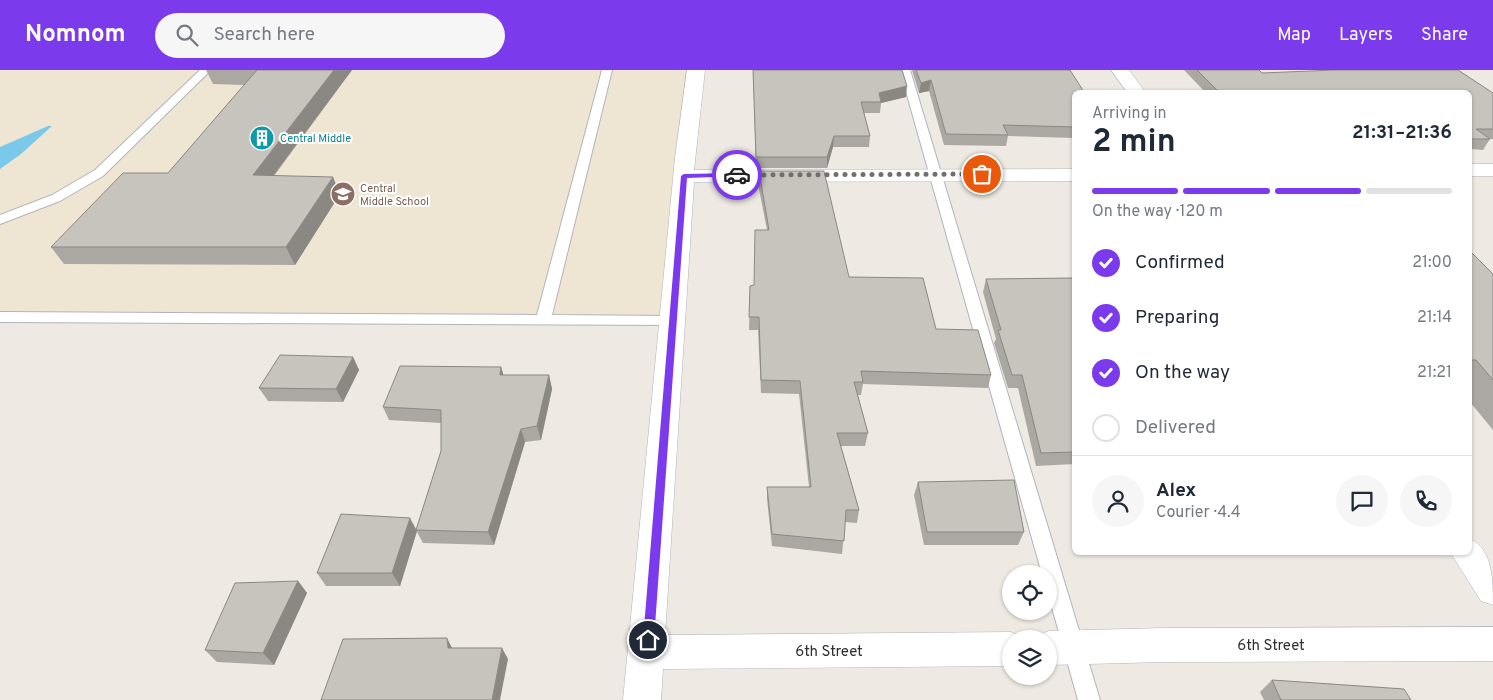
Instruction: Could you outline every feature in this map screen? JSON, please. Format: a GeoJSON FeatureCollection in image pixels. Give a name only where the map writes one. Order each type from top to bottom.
{"type":"FeatureCollection","features":[{"type":"Feature","properties":{"kind":"street"},"geometry":{"type":"LineString","coordinates":[[642,700],[684,176],[696,70]]}},
{"type":"Feature","properties":{"kind":"street"},"geometry":{"type":"LineString","coordinates":[[1120,70],[1135,90]]}},
{"type":"Feature","properties":{"kind":"street"},"geometry":{"type":"LineString","coordinates":[[1472,170],[1493,170]]}},
{"type":"Feature","properties":{"kind":"street"},"geometry":{"type":"LineString","coordinates":[[684,176],[1072,175]]}},
{"type":"Feature","properties":{"kind":"street"},"geometry":{"type":"LineString","coordinates":[[1468,555],[1493,590]]}},
{"type":"Feature","properties":{"kind":"street","name":"6th Street"},"geometry":{"type":"LineString","coordinates":[[1061,648],[1174,645],[1493,644]]}},
{"type":"Feature","properties":{"kind":"street","name":"6th Street"},"geometry":{"type":"LineString","coordinates":[[647,652],[1002,648]]}},
{"type":"Feature","properties":{"kind":"lane"},"geometry":{"type":"LineString","coordinates":[[0,220],[56,198],[99,173],[206,70]]}},
{"type":"Feature","properties":{"kind":"lane"},"geometry":{"type":"LineString","coordinates":[[543,320],[607,70]]}},
{"type":"Feature","properties":{"kind":"lane"},"geometry":{"type":"LineString","coordinates":[[905,70],[935,174],[1061,648],[1089,700]]}},
{"type":"Feature","properties":{"kind":"lane"},"geometry":{"type":"LineString","coordinates":[[0,318],[673,321]]}},
{"type":"Feature","properties":{"kind":"shaded area","name":"Central Middle School"},"geometry":{"type":"Polygon","coordinates":[[[0,70],[697,70],[673,321],[0,317],[0,70]]]}},
{"type":"Feature","properties":{"kind":"water"},"geometry":{"type":"Polygon","coordinates":[[[52,126],[21,154],[0,169],[0,147],[52,126]]]}},
{"type":"Feature","properties":{"kind":"building","name":"Central Middle"},"geometry":{"type":"Polygon","coordinates":[[[257,70],[334,70],[253,175],[333,177],[286,247],[51,247],[123,173],[168,173],[257,70]]]}},
{"type":"Feature","properties":{"kind":"building"},"geometry":{"type":"Polygon","coordinates":[[[753,70],[902,70],[907,86],[879,93],[881,102],[861,102],[870,136],[834,136],[827,157],[756,157],[753,70]]]}},
{"type":"Feature","properties":{"kind":"building"},"geometry":{"type":"Polygon","coordinates":[[[916,70],[1070,70],[1083,90],[1072,90],[1072,127],[1003,125],[1008,135],[946,134],[931,80],[921,83],[916,70]]]}},
{"type":"Feature","properties":{"kind":"building"},"geometry":{"type":"Polygon","coordinates":[[[1197,70],[1259,70],[1262,73],[1334,70],[1458,70],[1493,93],[1493,129],[1476,129],[1490,139],[1472,139],[1472,90],[1217,90],[1197,70]]]}},
{"type":"Feature","properties":{"kind":"building"},"geometry":{"type":"Polygon","coordinates":[[[759,171],[824,171],[849,277],[923,278],[936,329],[978,330],[991,375],[861,371],[863,382],[854,382],[868,433],[837,433],[859,510],[846,510],[844,541],[772,534],[767,487],[811,487],[800,381],[761,380],[759,317],[749,317],[750,286],[754,285],[755,230],[769,230],[759,171]]]}},
{"type":"Feature","properties":{"kind":"building"},"geometry":{"type":"Polygon","coordinates":[[[1472,253],[1493,274],[1493,380],[1476,360],[1472,360],[1472,253]]]}},
{"type":"Feature","properties":{"kind":"building"},"geometry":{"type":"Polygon","coordinates":[[[1072,278],[1072,452],[1041,453],[1022,375],[1012,375],[998,330],[1001,330],[986,279],[1072,278]]]}},
{"type":"Feature","properties":{"kind":"building"},"geometry":{"type":"Polygon","coordinates":[[[280,355],[353,357],[336,389],[259,388],[280,355]]]}},
{"type":"Feature","properties":{"kind":"building"},"geometry":{"type":"Polygon","coordinates":[[[400,366],[501,367],[500,375],[549,375],[537,426],[521,429],[488,532],[416,530],[441,451],[441,410],[383,407],[400,366]]]}},
{"type":"Feature","properties":{"kind":"building"},"geometry":{"type":"Polygon","coordinates":[[[1014,480],[1024,532],[927,532],[918,482],[1014,480]]]}},
{"type":"Feature","properties":{"kind":"building"},"geometry":{"type":"Polygon","coordinates":[[[341,514],[410,518],[392,573],[317,573],[341,514]]]}},
{"type":"Feature","properties":{"kind":"building"},"geometry":{"type":"Polygon","coordinates":[[[298,581],[263,653],[205,650],[235,583],[298,581]]]}},
{"type":"Feature","properties":{"kind":"building"},"geometry":{"type":"Polygon","coordinates":[[[447,638],[448,648],[502,648],[492,700],[321,700],[343,639],[447,638]]]}},
{"type":"Feature","properties":{"kind":"building"},"geometry":{"type":"Polygon","coordinates":[[[1272,680],[1404,689],[1411,700],[1281,700],[1272,680]]]}},
{"type":"Feature","properties":{"kind":"way so far"},"geometry":{"type":"LineString","coordinates":[[737,175],[982,174]]}},
{"type":"Feature","properties":{"kind":"place","name":"Central Middle"},"geometry":{"type":"Point","coordinates":[262,138]}},
{"type":"Feature","properties":{"kind":"place","name":"Central Middle School"},"geometry":{"type":"Point","coordinates":[343,194]}},
{"type":"Feature","properties":{"kind":"route"},"geometry":{"type":"LineString","coordinates":[[648,640],[684,176],[737,175]]}}]}
